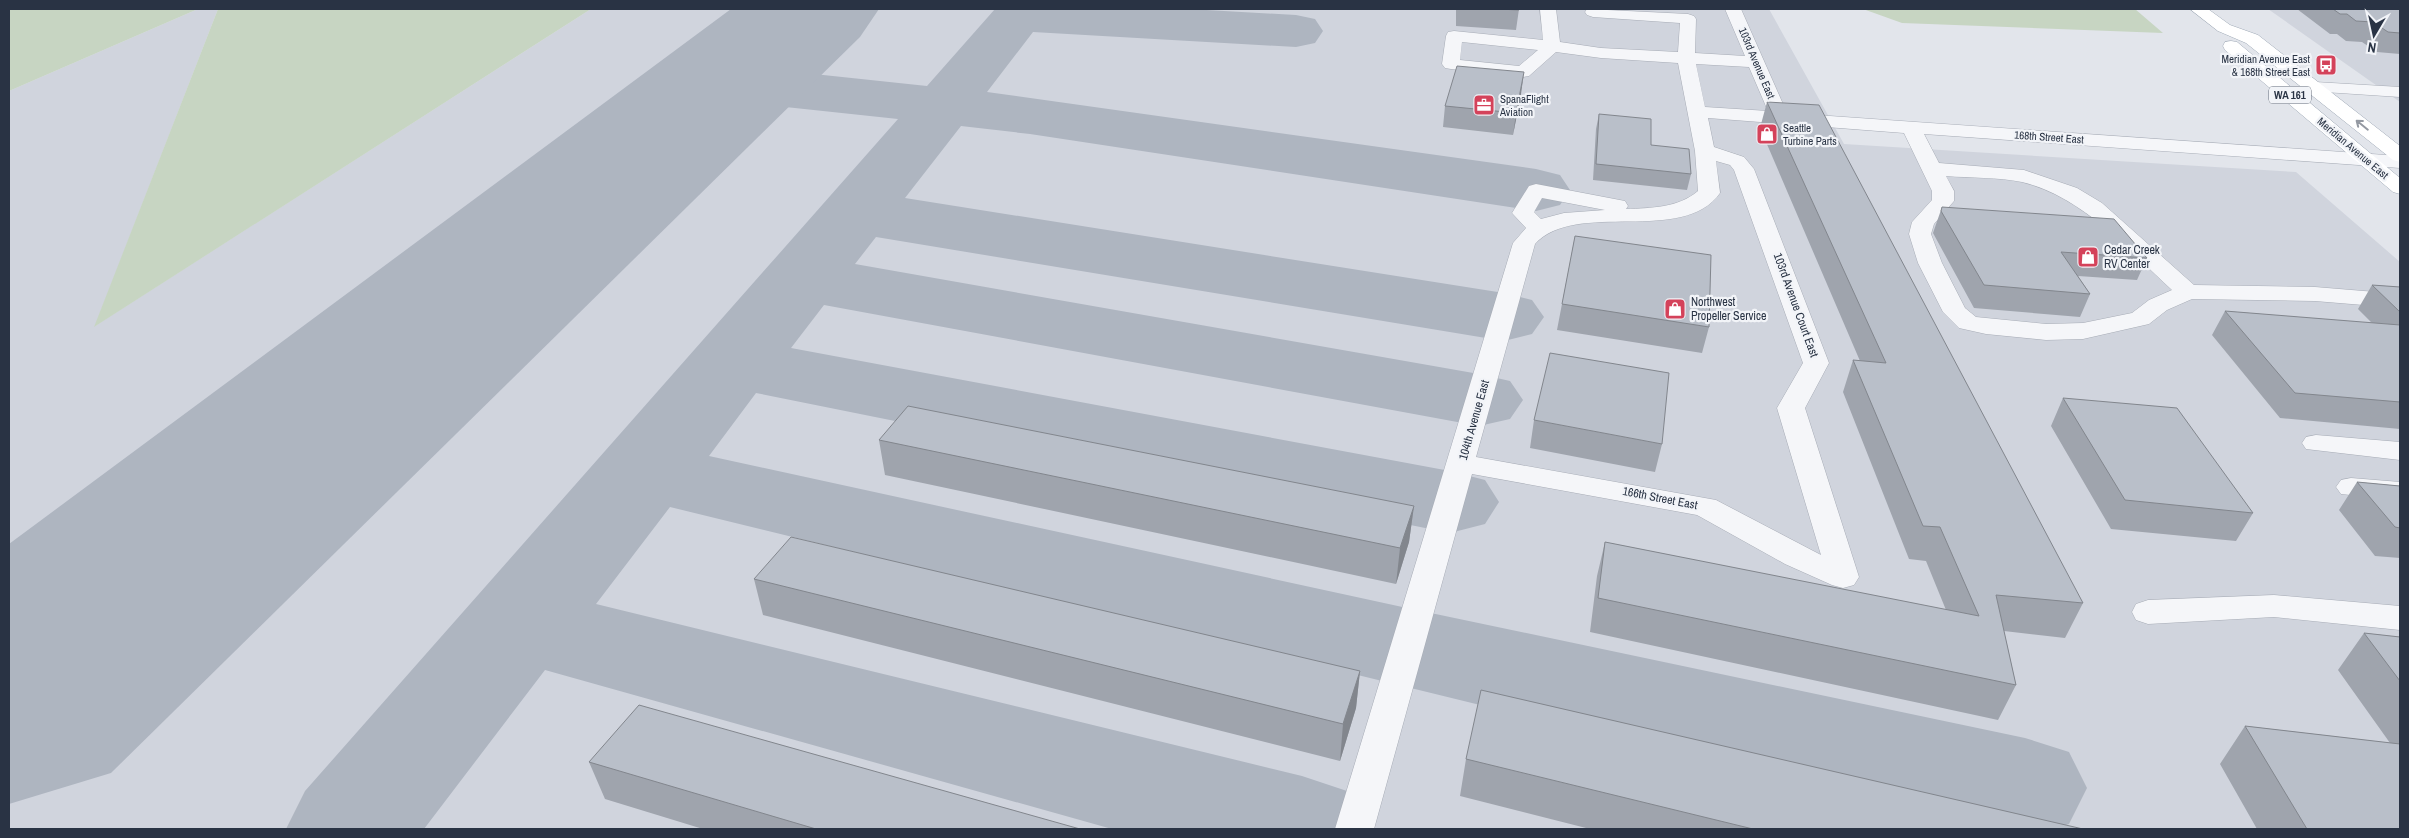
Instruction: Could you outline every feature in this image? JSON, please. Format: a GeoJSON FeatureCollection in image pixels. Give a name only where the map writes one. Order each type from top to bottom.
{"type":"FeatureCollection","features":[{"type":"Feature","properties":{"kind":"main road","name":"Meridian Avenue East"},"geometry":{"type":"LineString","coordinates":[[2198,9],[2224,28],[2252,39],[2400,156]]}},
{"type":"Feature","properties":{"kind":"main road","name":"Meridian Avenue East"},"geometry":{"type":"LineString","coordinates":[[2224,28],[2221,37],[2400,188]]}},
{"type":"Feature","properties":{"kind":"street"},"geometry":{"type":"LineString","coordinates":[[1548,9],[1552,46]]}},
{"type":"Feature","properties":{"kind":"street","name":"103rd Avenue East"},"geometry":{"type":"LineString","coordinates":[[1733,9],[1780,118]]}},
{"type":"Feature","properties":{"kind":"street"},"geometry":{"type":"LineString","coordinates":[[1552,46],[1454,36],[1451,64],[1523,72],[1552,46],[1596,28],[1687,14],[1686,58],[1705,151]]}},
{"type":"Feature","properties":{"kind":"street"},"geometry":{"type":"LineString","coordinates":[[1596,28],[1686,58],[1756,62]]}},
{"type":"Feature","properties":{"kind":"street"},"geometry":{"type":"LineString","coordinates":[[2315,87],[2400,92]]}},
{"type":"Feature","properties":{"kind":"street","name":"168th Street East"},"geometry":{"type":"LineString","coordinates":[[1697,112],[2400,162]]}},
{"type":"Feature","properties":{"kind":"street"},"geometry":{"type":"LineString","coordinates":[[1911,127],[1943,191],[1943,201],[1922,222],[1920,234],[1930,263],[1955,312],[1968,323],[1986,327],[2046,332],[2083,331],[2140,319],[2158,305],[2188,292],[2314,294],[2400,301]]}},
{"type":"Feature","properties":{"kind":"street","name":"104th Avenue East"},"geometry":{"type":"LineString","coordinates":[[1354,829],[1524,243],[1538,228],[1549,223],[1572,218],[1674,210],[1690,207],[1704,200],[1709,193],[1705,151]]}},
{"type":"Feature","properties":{"kind":"street","name":"103rd Avenue Court East"},"geometry":{"type":"LineString","coordinates":[[1705,151],[1736,161],[1747,174],[1816,363],[1791,408],[1843,577]]}},
{"type":"Feature","properties":{"kind":"street"},"geometry":{"type":"LineString","coordinates":[[1933,169],[2024,176],[2070,192],[2094,208],[2188,292]]}},
{"type":"Feature","properties":{"kind":"street"},"geometry":{"type":"LineString","coordinates":[[2316,443],[2400,451]]}},
{"type":"Feature","properties":{"kind":"street","name":"166th Street East"},"geometry":{"type":"LineString","coordinates":[[1461,463],[1705,507],[1796,557],[1843,577]]}},
{"type":"Feature","properties":{"kind":"street"},"geometry":{"type":"LineString","coordinates":[[2351,487],[2400,491]]}},
{"type":"Feature","properties":{"kind":"street"},"geometry":{"type":"LineString","coordinates":[[2148,612],[2274,606],[2400,618]]}},
{"type":"Feature","properties":{"kind":"shaded area"},"geometry":{"type":"Polygon","coordinates":[[[198,9],[218,9],[95,326],[591,9],[1769,9],[1844,144],[2296,172],[2400,262],[2400,829],[9,829],[9,91],[198,9]]]}},
{"type":"Feature","properties":{"kind":"shaded area"},"geometry":{"type":"Polygon","coordinates":[[[2268,9],[2400,9],[2400,102],[2268,9]]]}},
{"type":"Feature","properties":{"kind":"green space"},"geometry":{"type":"Polygon","coordinates":[[[9,9],[198,9],[9,91],[9,9]]]}},
{"type":"Feature","properties":{"kind":"green space"},"geometry":{"type":"Polygon","coordinates":[[[218,9],[591,9],[94,327],[218,9]]]}},
{"type":"Feature","properties":{"kind":"green space"},"geometry":{"type":"Polygon","coordinates":[[[1863,9],[2135,9],[2163,33],[1902,23],[1863,9]]]}},
{"type":"Feature","properties":{"kind":"building"},"geometry":{"type":"Polygon","coordinates":[[[2333,9],[2400,9],[2400,33],[2388,32],[2373,22],[2356,21],[2347,14],[2340,14],[2333,9]]]}},
{"type":"Feature","properties":{"kind":"building"},"geometry":{"type":"Polygon","coordinates":[[[1457,66],[1524,72],[1516,113],[1445,106],[1457,66]]]}},
{"type":"Feature","properties":{"kind":"building"},"geometry":{"type":"Polygon","coordinates":[[[1767,102],[1819,105],[2083,603],[1996,595],[2016,685],[1598,598],[1605,542],[1979,616],[1940,527],[1923,526],[1853,360],[1886,363],[1767,102]]]}},
{"type":"Feature","properties":{"kind":"building"},"geometry":{"type":"Polygon","coordinates":[[[1599,114],[1651,119],[1651,145],[1689,149],[1691,174],[1596,164],[1599,114]]]}},
{"type":"Feature","properties":{"kind":"building"},"geometry":{"type":"Polygon","coordinates":[[[1942,207],[2114,219],[2147,258],[2061,252],[2090,294],[1984,285],[1941,211],[1942,207]]]}},
{"type":"Feature","properties":{"kind":"building"},"geometry":{"type":"Polygon","coordinates":[[[1575,236],[1711,255],[1709,327],[1562,304],[1575,236]]]}},
{"type":"Feature","properties":{"kind":"building"},"geometry":{"type":"Polygon","coordinates":[[[2372,285],[2400,287],[2400,312],[2372,285]]]}},
{"type":"Feature","properties":{"kind":"building"},"geometry":{"type":"Polygon","coordinates":[[[2225,311],[2400,325],[2400,402],[2295,393],[2225,311]]]}},
{"type":"Feature","properties":{"kind":"building"},"geometry":{"type":"Polygon","coordinates":[[[1550,353],[1669,373],[1662,444],[1534,420],[1550,353]]]}},
{"type":"Feature","properties":{"kind":"building"},"geometry":{"type":"Polygon","coordinates":[[[2063,398],[2177,408],[2253,513],[2125,500],[2063,398]]]}},
{"type":"Feature","properties":{"kind":"building"},"geometry":{"type":"Polygon","coordinates":[[[908,406],[1414,506],[1400,548],[879,440],[908,406]]]}},
{"type":"Feature","properties":{"kind":"building"},"geometry":{"type":"Polygon","coordinates":[[[2357,482],[2400,486],[2400,528],[2395,527],[2357,482]]]}},
{"type":"Feature","properties":{"kind":"building"},"geometry":{"type":"Polygon","coordinates":[[[791,537],[1360,671],[1343,724],[754,579],[791,537]]]}},
{"type":"Feature","properties":{"kind":"building"},"geometry":{"type":"Polygon","coordinates":[[[2364,633],[2400,637],[2400,681],[2364,633]]]}},
{"type":"Feature","properties":{"kind":"building"},"geometry":{"type":"Polygon","coordinates":[[[1481,690],[2083,829],[1753,829],[1466,759],[1481,690]]]}},
{"type":"Feature","properties":{"kind":"building"},"geometry":{"type":"Polygon","coordinates":[[[639,705],[1080,829],[816,829],[589,762],[639,705]]]}},
{"type":"Feature","properties":{"kind":"building"},"geometry":{"type":"Polygon","coordinates":[[[2245,726],[2400,744],[2400,829],[2307,829],[2245,726]]]}},
{"type":"Feature","properties":{"kind":"taxiway"},"geometry":{"type":"LineString","coordinates":[[1018,15],[1023,9]]}},
{"type":"Feature","properties":{"kind":"taxiway"},"geometry":{"type":"LineString","coordinates":[[944,106],[1018,15]]}},
{"type":"Feature","properties":{"kind":"taxiway"},"geometry":{"type":"LineString","coordinates":[[1018,15],[1296,31]]}},
{"type":"Feature","properties":{"kind":"taxiway"},"geometry":{"type":"LineString","coordinates":[[728,83],[944,106]]}},
{"type":"Feature","properties":{"kind":"taxiway"},"geometry":{"type":"LineString","coordinates":[[856,212],[944,106]]}},
{"type":"Feature","properties":{"kind":"taxiway"},"geometry":{"type":"LineString","coordinates":[[944,106],[1030,115],[1536,190]]}},
{"type":"Feature","properties":{"kind":"taxiway"},"geometry":{"type":"LineString","coordinates":[[802,278],[856,212]]}},
{"type":"Feature","properties":{"kind":"taxiway"},"geometry":{"type":"LineString","coordinates":[[856,212],[1504,317]]}},
{"type":"Feature","properties":{"kind":"taxiway"},"geometry":{"type":"LineString","coordinates":[[732,363],[802,278]]}},
{"type":"Feature","properties":{"kind":"taxiway"},"geometry":{"type":"LineString","coordinates":[[802,278],[1479,400]]}},
{"type":"Feature","properties":{"kind":"taxiway"},"geometry":{"type":"LineString","coordinates":[[518,624],[732,363]]}},
{"type":"Feature","properties":{"kind":"taxiway"},"geometry":{"type":"LineString","coordinates":[[732,363],[1450,502]]}},
{"type":"Feature","properties":{"kind":"taxiway"},"geometry":{"type":"LineString","coordinates":[[644,471],[1407,648],[2025,788]]}},
{"type":"Feature","properties":{"kind":"taxiway"},"geometry":{"type":"LineString","coordinates":[[350,829],[518,624]]}},
{"type":"Feature","properties":{"kind":"taxiway"},"geometry":{"type":"LineString","coordinates":[[518,624],[1302,829]]}},
{"type":"Feature","properties":{"kind":"runway"},"geometry":{"type":"LineString","coordinates":[[9,696],[814,9]]}},
{"type":"Feature","properties":{"kind":"place","name":"Meridian Avenue East & 168th Street East"},"geometry":{"type":"Point","coordinates":[2326,65]}},
{"type":"Feature","properties":{"kind":"place","name":"SpanaFlight Aviation"},"geometry":{"type":"Point","coordinates":[1484,105]}},
{"type":"Feature","properties":{"kind":"place","name":"Seattle Turbine Parts"},"geometry":{"type":"Point","coordinates":[1767,134]}},
{"type":"Feature","properties":{"kind":"place","name":"Cedar Creek RV Center"},"geometry":{"type":"Point","coordinates":[2088,257]}},
{"type":"Feature","properties":{"kind":"place","name":"Northwest Propeller Service"},"geometry":{"type":"Point","coordinates":[1675,309]}}]}
